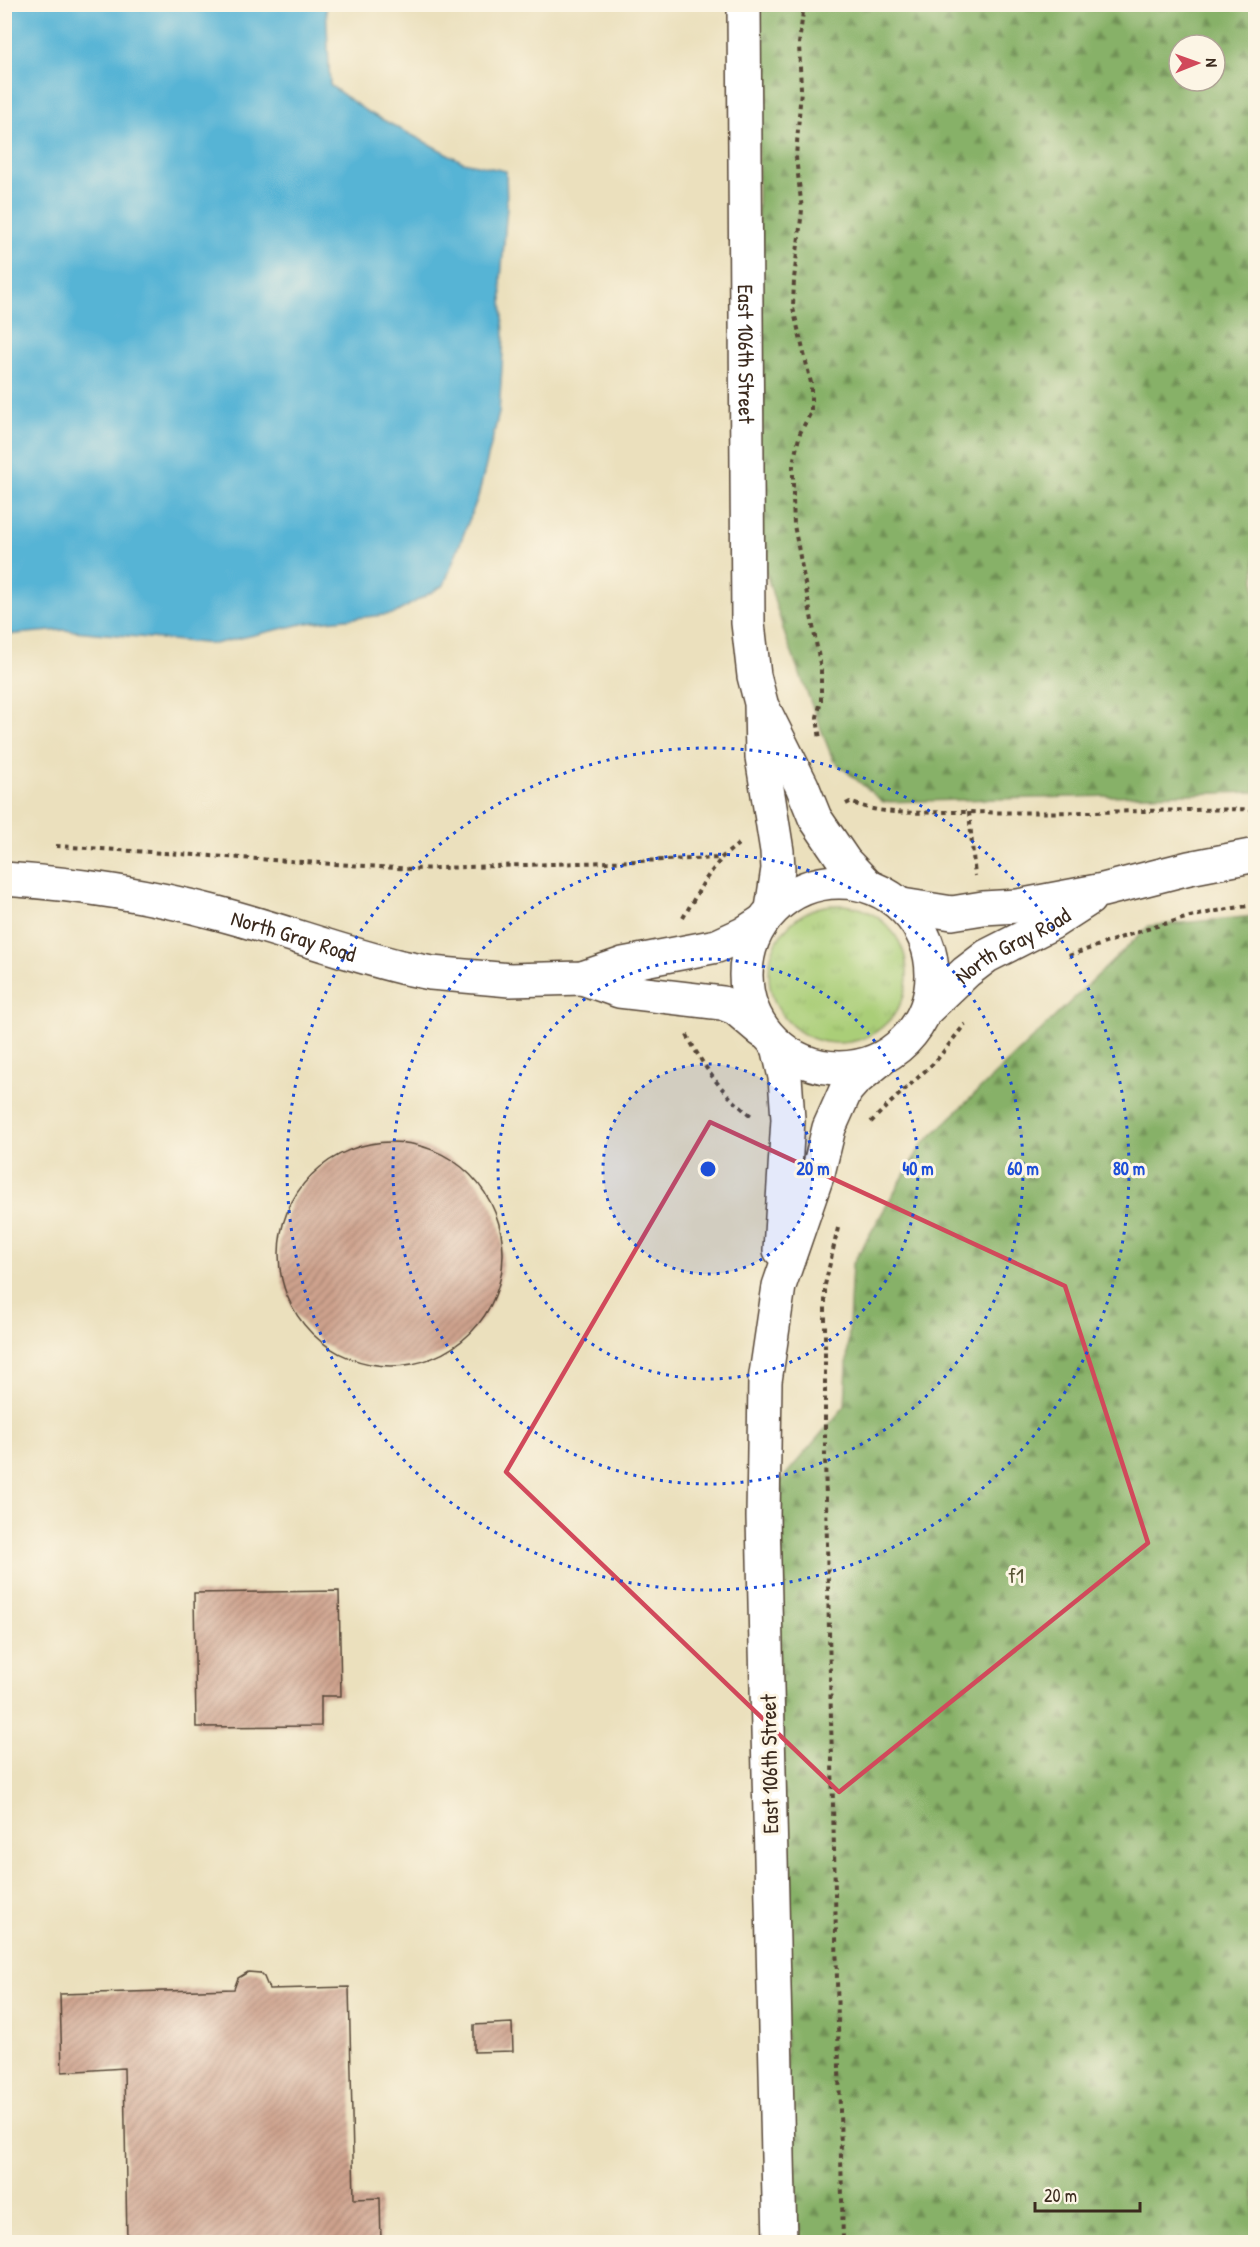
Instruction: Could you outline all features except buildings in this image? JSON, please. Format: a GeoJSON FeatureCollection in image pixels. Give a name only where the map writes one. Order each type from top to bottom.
{"type":"FeatureCollection","features":[{"type":"Feature","properties":{"kind":"street","name":"East 106th Street"},"geometry":{"type":"LineString","coordinates":[[744,4],[748,623],[754,676],[761,703],[802,786],[815,818],[845,862],[868,886]]}},
{"type":"Feature","properties":{"kind":"street","name":"East 106th Street"},"geometry":{"type":"LineString","coordinates":[[761,703],[762,757],[778,860],[768,915]]}},
{"type":"Feature","properties":{"kind":"street","name":"North Gray Road"},"geometry":{"type":"LineString","coordinates":[[902,905],[952,913],[1018,906],[1103,890],[1189,868],[1256,855]]}},
{"type":"Feature","properties":{"kind":"street","name":"North Gray Road"},"geometry":{"type":"LineString","coordinates":[[4,879],[94,887],[172,901],[375,961],[431,973],[510,980],[582,978],[623,964],[717,946],[742,934],[768,915]]}},
{"type":"Feature","properties":{"kind":"street"},"geometry":{"type":"LineString","coordinates":[[848,881],[868,886],[892,897],[902,905],[920,926],[930,952],[933,980],[928,1008],[916,1029],[901,1046],[881,1059],[852,1068],[820,1067],[798,1059],[773,1041],[754,1015],[748,992],[746,967],[752,943],[768,915],[798,892],[827,882],[848,881]]}},
{"type":"Feature","properties":{"kind":"street","name":"North Gray Road"},"geometry":{"type":"LineString","coordinates":[[928,1008],[987,956],[1052,923],[1103,890]]}},
{"type":"Feature","properties":{"kind":"street","name":"North Gray Road"},"geometry":{"type":"LineString","coordinates":[[582,978],[619,992],[722,1003],[735,1008],[773,1041]]}},
{"type":"Feature","properties":{"kind":"street","name":"East 106th Street"},"geometry":{"type":"LineString","coordinates":[[773,1041],[785,1077],[788,1119],[779,1286],[765,1381],[762,1483],[780,2242]]}},
{"type":"Feature","properties":{"kind":"street","name":"East 106th Street"},"geometry":{"type":"LineString","coordinates":[[779,1286],[818,1173],[829,1128],[837,1109],[846,1090],[881,1059]]}},
{"type":"Feature","properties":{"kind":"path"},"geometry":{"type":"LineString","coordinates":[[804,4],[799,44],[801,89],[796,158],[802,210],[794,279],[794,308],[811,383],[811,412],[800,433],[793,463],[793,499],[794,525],[821,669],[821,701],[817,717],[822,747]]}},
{"type":"Feature","properties":{"kind":"path"},"geometry":{"type":"LineString","coordinates":[[846,796],[850,802],[887,813],[908,814],[1256,809]]}},
{"type":"Feature","properties":{"kind":"path"},"geometry":{"type":"LineString","coordinates":[[843,806],[850,802]]}},
{"type":"Feature","properties":{"kind":"path"},"geometry":{"type":"LineString","coordinates":[[969,812],[976,886]]}},
{"type":"Feature","properties":{"kind":"path"},"geometry":{"type":"LineString","coordinates":[[682,919],[721,858],[746,838]]}},
{"type":"Feature","properties":{"kind":"path"},"geometry":{"type":"LineString","coordinates":[[52,846],[411,869],[721,858]]}},
{"type":"Feature","properties":{"kind":"path"},"geometry":{"type":"LineString","coordinates":[[1060,959],[1114,939],[1227,908],[1256,904]]}},
{"type":"Feature","properties":{"kind":"path"},"geometry":{"type":"LineString","coordinates":[[867,1127],[888,1104],[936,1060],[969,1018]]}},
{"type":"Feature","properties":{"kind":"path"},"geometry":{"type":"LineString","coordinates":[[685,1031],[705,1068],[718,1085],[751,1116],[758,1119]]}},
{"type":"Feature","properties":{"kind":"path"},"geometry":{"type":"LineString","coordinates":[[841,1218],[825,1285],[825,1456],[843,2242]]}},
{"type":"Feature","properties":{"kind":"highlighted area"},"geometry":{"type":"Polygon","coordinates":[[[710,1122],[1065,1286],[1148,1543],[839,1792],[506,1472],[710,1122]]]}},
{"type":"Feature","properties":{"kind":"green space"},"geometry":{"type":"Polygon","coordinates":[[[760,5],[1255,5],[1255,792],[883,802],[833,760],[786,638],[755,537],[760,5]]]}},
{"type":"Feature","properties":{"kind":"green space"},"geometry":{"type":"Polygon","coordinates":[[[838,905],[865,910],[877,916],[887,925],[896,935],[902,947],[907,974],[902,1001],[896,1013],[887,1023],[877,1032],[865,1038],[838,1043],[811,1038],[799,1032],[789,1023],[780,1013],[774,1001],[769,974],[774,947],[780,935],[789,925],[799,916],[811,910],[838,905]]]}},
{"type":"Feature","properties":{"kind":"green space","name":"f1"},"geometry":{"type":"Polygon","coordinates":[[[1255,916],[1255,2242],[789,2242],[776,1486],[845,1406],[852,1265],[921,1146],[1149,926],[1255,916]]]}},
{"type":"Feature","properties":{"kind":"water"},"geometry":{"type":"Polygon","coordinates":[[[5,4],[326,5],[330,85],[366,111],[463,162],[506,171],[507,207],[501,278],[504,336],[499,413],[478,497],[444,585],[394,614],[307,623],[214,644],[63,630],[5,635],[5,4]]]}}]}
